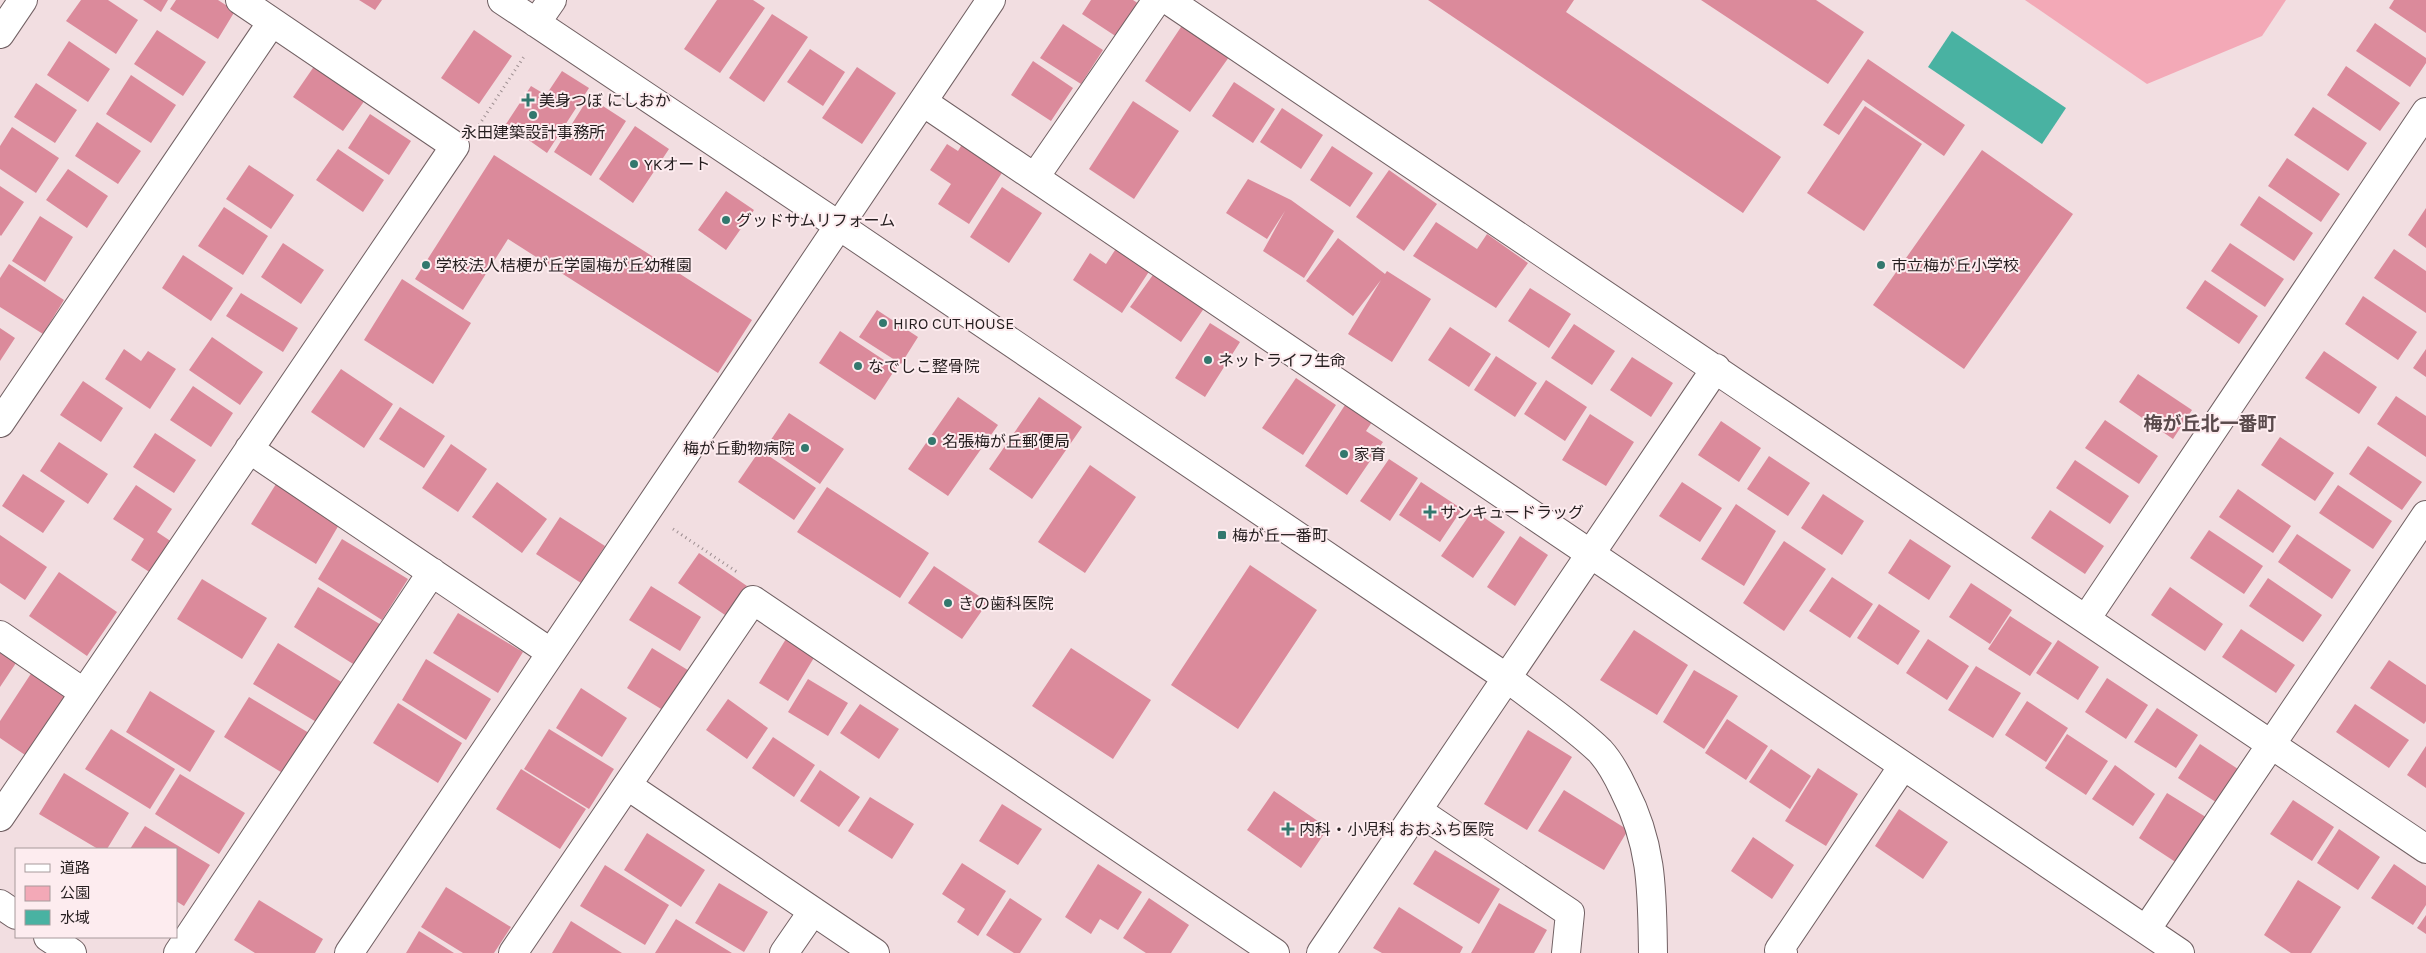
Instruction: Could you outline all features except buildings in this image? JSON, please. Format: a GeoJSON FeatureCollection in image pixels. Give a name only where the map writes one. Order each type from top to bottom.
{"type":"FeatureCollection","features":[{"type":"Feature","properties":{"kind":"street"},"geometry":{"type":"LineString","coordinates":[[0,34],[23,0]]}},
{"type":"Feature","properties":{"kind":"street"},"geometry":{"type":"LineString","coordinates":[[0,817],[455,146],[240,0]]}},
{"type":"Feature","properties":{"kind":"street"},"geometry":{"type":"LineString","coordinates":[[502,0],[1507,678],[1601,753],[1632,804],[1645,839],[1651,877],[1653,953]]}},
{"type":"Feature","properties":{"kind":"street"},"geometry":{"type":"LineString","coordinates":[[540,25],[552,0]]}},
{"type":"Feature","properties":{"kind":"street"},"geometry":{"type":"LineString","coordinates":[[349,953],[991,0]]}},
{"type":"Feature","properties":{"kind":"street"},"geometry":{"type":"LineString","coordinates":[[1035,177],[1157,0]]}},
{"type":"Feature","properties":{"kind":"street"},"geometry":{"type":"LineString","coordinates":[[1168,0],[1716,368],[2426,849]]}},
{"type":"Feature","properties":{"kind":"street"},"geometry":{"type":"LineString","coordinates":[[0,423],[272,22]]}},
{"type":"Feature","properties":{"kind":"street"},"geometry":{"type":"LineString","coordinates":[[923,102],[2180,953]]}},
{"type":"Feature","properties":{"kind":"street"},"geometry":{"type":"LineString","coordinates":[[2086,619],[2426,112]]}},
{"type":"Feature","properties":{"kind":"street"},"geometry":{"type":"LineString","coordinates":[[1321,953],[1716,368]]}},
{"type":"Feature","properties":{"kind":"street"},"geometry":{"type":"LineString","coordinates":[[249,449],[550,652]]}},
{"type":"Feature","properties":{"kind":"street"},"geometry":{"type":"LineString","coordinates":[[2146,930],[2426,515]]}},
{"type":"Feature","properties":{"kind":"street"},"geometry":{"type":"LineString","coordinates":[[178,953],[432,572]]}},
{"type":"Feature","properties":{"kind":"street"},"geometry":{"type":"LineString","coordinates":[[513,953],[753,600],[1275,953]]}},
{"type":"Feature","properties":{"kind":"street"},"geometry":{"type":"LineString","coordinates":[[0,635],[83,692]]}},
{"type":"Feature","properties":{"kind":"street"},"geometry":{"type":"LineString","coordinates":[[1783,953],[1779,950],[1903,766]]}},
{"type":"Feature","properties":{"kind":"street"},"geometry":{"type":"LineString","coordinates":[[628,786],[875,953]]}},
{"type":"Feature","properties":{"kind":"street"},"geometry":{"type":"LineString","coordinates":[[1418,810],[1570,913],[1566,953]]}},
{"type":"Feature","properties":{"kind":"street"},"geometry":{"type":"LineString","coordinates":[[0,904],[15,914]]}},
{"type":"Feature","properties":{"kind":"street"},"geometry":{"type":"LineString","coordinates":[[784,953],[813,911]]}},
{"type":"Feature","properties":{"kind":"street"},"geometry":{"type":"LineString","coordinates":[[50,938],[72,953]]}},
{"type":"Feature","properties":{"kind":"path"},"geometry":{"type":"LineString","coordinates":[[455,146],[469,140],[540,25]]}},
{"type":"Feature","properties":{"kind":"path"},"geometry":{"type":"LineString","coordinates":[[646,511],[745,577],[753,600]]}},
{"type":"Feature","properties":{"kind":"green space"},"geometry":{"type":"Polygon","coordinates":[[[2025,0],[2286,0],[2262,36],[2147,84],[2025,0]]]}},
{"type":"Feature","properties":{"kind":"water"},"geometry":{"type":"Polygon","coordinates":[[[1952,31],[2066,108],[2042,144],[1928,67],[1952,31]]]}},
{"type":"Feature","properties":{"kind":"place","name":"美身つぼ にしおか"},"geometry":{"type":"Point","coordinates":[528,100]}},
{"type":"Feature","properties":{"kind":"place","name":"永田建築設計事務所"},"geometry":{"type":"Point","coordinates":[533,115]}},
{"type":"Feature","properties":{"kind":"place","name":"YKオート"},"geometry":{"type":"Point","coordinates":[634,164]}},
{"type":"Feature","properties":{"kind":"place","name":"グッドサムリフォーム"},"geometry":{"type":"Point","coordinates":[726,220]}},
{"type":"Feature","properties":{"kind":"place","name":"学校法人桔梗が丘学園梅が丘幼稚園"},"geometry":{"type":"Point","coordinates":[426,265]}},
{"type":"Feature","properties":{"kind":"place","name":"市立梅が丘小学校"},"geometry":{"type":"Point","coordinates":[1881,265]}},
{"type":"Feature","properties":{"kind":"place","name":"HIRO CUT HOUSE"},"geometry":{"type":"Point","coordinates":[883,323]}},
{"type":"Feature","properties":{"kind":"place","name":"ネットライフ生命"},"geometry":{"type":"Point","coordinates":[1208,360]}},
{"type":"Feature","properties":{"kind":"place","name":"なでしこ整骨院"},"geometry":{"type":"Point","coordinates":[858,366]}},
{"type":"Feature","properties":{"kind":"place","name":"名張梅が丘郵便局"},"geometry":{"type":"Point","coordinates":[932,441]}},
{"type":"Feature","properties":{"kind":"place","name":"梅が丘動物病院"},"geometry":{"type":"Point","coordinates":[805,448]}},
{"type":"Feature","properties":{"kind":"place","name":"家育"},"geometry":{"type":"Point","coordinates":[1344,454]}},
{"type":"Feature","properties":{"kind":"place","name":"サンキュードラッグ"},"geometry":{"type":"Point","coordinates":[1430,512]}},
{"type":"Feature","properties":{"kind":"place","name":"梅が丘一番町"},"geometry":{"type":"Point","coordinates":[1222,535]}},
{"type":"Feature","properties":{"kind":"place","name":"きの歯科医院"},"geometry":{"type":"Point","coordinates":[948,603]}},
{"type":"Feature","properties":{"kind":"place","name":"内科・小児科 おおふち医院"},"geometry":{"type":"Point","coordinates":[1288,829]}},
{"type":"Feature","properties":{"kind":"district","name":"梅が丘北一番町"},"geometry":{"type":"Point","coordinates":[2210,424]}}]}
